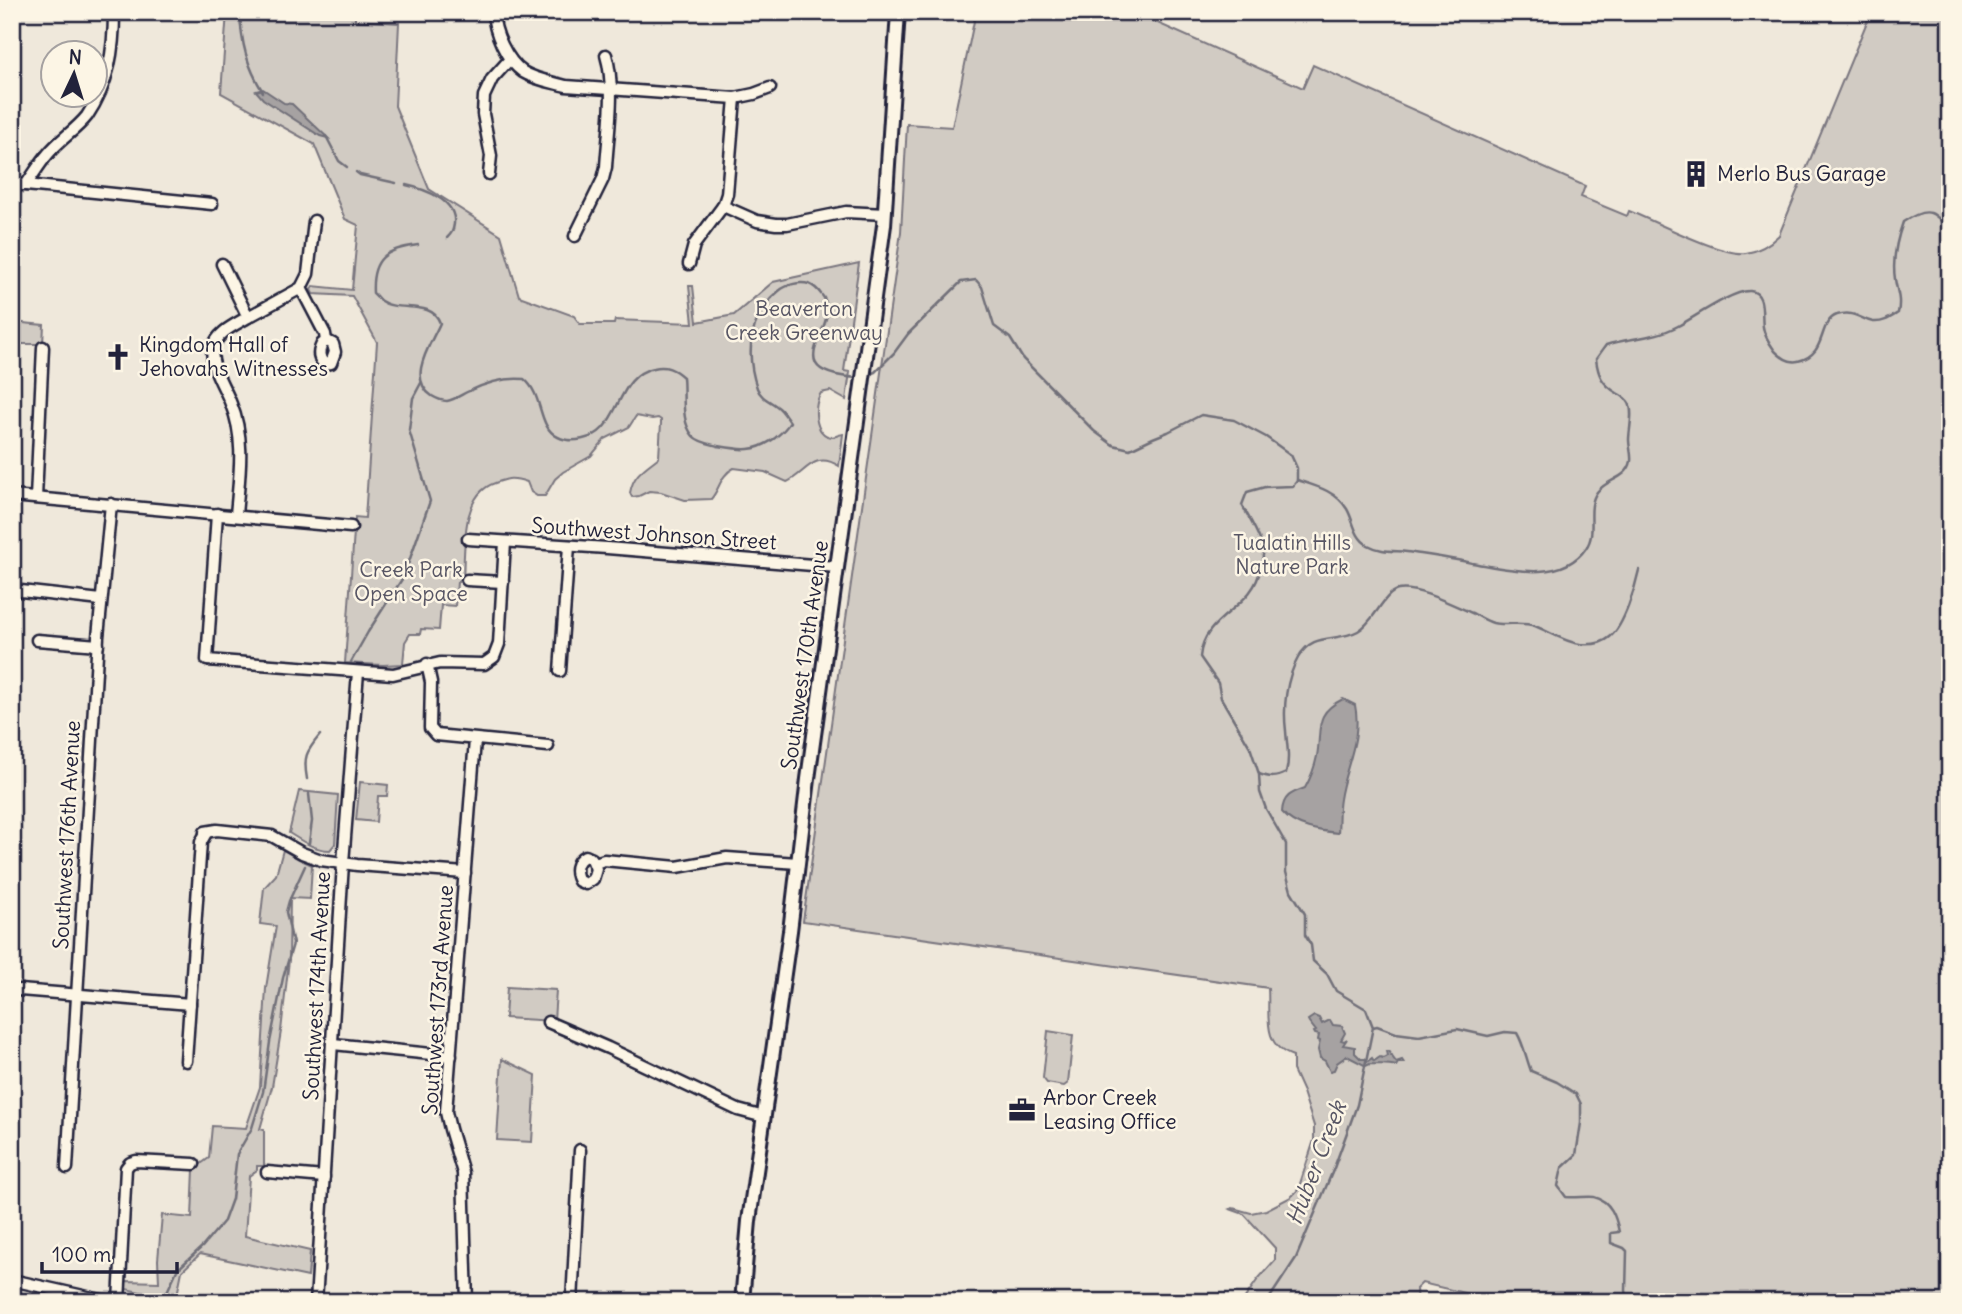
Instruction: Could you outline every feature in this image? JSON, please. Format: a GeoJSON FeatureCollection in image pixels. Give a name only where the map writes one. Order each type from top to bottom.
{"type":"FeatureCollection","features":[{"type":"Feature","properties":{"kind":"main road","name":"Southwest 170th Avenue"},"geometry":{"type":"LineString","coordinates":[[742,1302],[748,1231],[885,214],[898,12]]}},
{"type":"Feature","properties":{"kind":"street"},"geometry":{"type":"LineString","coordinates":[[26,185],[48,153],[85,118],[100,92],[114,45],[114,12]]}},
{"type":"Feature","properties":{"kind":"street"},"geometry":{"type":"LineString","coordinates":[[493,12],[500,39],[510,59],[523,72],[543,80],[566,86],[735,98],[770,88]]}},
{"type":"Feature","properties":{"kind":"street"},"geometry":{"type":"LineString","coordinates":[[575,236],[603,179],[611,88],[606,55]]}},
{"type":"Feature","properties":{"kind":"street"},"geometry":{"type":"LineString","coordinates":[[489,174],[491,156],[483,114],[484,96],[492,79],[510,59]]}},
{"type":"Feature","properties":{"kind":"street"},"geometry":{"type":"LineString","coordinates":[[689,264],[694,244],[723,206],[727,194],[735,98]]}},
{"type":"Feature","properties":{"kind":"street"},"geometry":{"type":"LineString","coordinates":[[12,185],[212,204]]}},
{"type":"Feature","properties":{"kind":"street"},"geometry":{"type":"LineString","coordinates":[[723,206],[757,221],[776,224],[846,212],[885,214]]}},
{"type":"Feature","properties":{"kind":"street"},"geometry":{"type":"LineString","coordinates":[[236,515],[241,435],[213,361],[213,347],[221,334],[301,289],[308,274],[314,221]]}},
{"type":"Feature","properties":{"kind":"street"},"geometry":{"type":"LineString","coordinates":[[222,264],[248,317]]}},
{"type":"Feature","properties":{"kind":"street"},"geometry":{"type":"LineString","coordinates":[[301,289],[325,334],[326,341]]}},
{"type":"Feature","properties":{"kind":"street"},"geometry":{"type":"LineString","coordinates":[[36,498],[43,348]]}},
{"type":"Feature","properties":{"kind":"street"},"geometry":{"type":"LineString","coordinates":[[12,496],[351,527]]}},
{"type":"Feature","properties":{"kind":"street","name":"Southwest 176th Avenue"},"geometry":{"type":"LineString","coordinates":[[67,1168],[98,645],[111,504]]}},
{"type":"Feature","properties":{"kind":"street"},"geometry":{"type":"LineString","coordinates":[[217,514],[207,660],[393,674],[427,664],[484,664],[494,657],[499,644],[505,542]]}},
{"type":"Feature","properties":{"kind":"street","name":"Southwest Johnson Street"},"geometry":{"type":"LineString","coordinates":[[468,539],[837,567]]}},
{"type":"Feature","properties":{"kind":"street"},"geometry":{"type":"LineString","coordinates":[[560,671],[569,547]]}},
{"type":"Feature","properties":{"kind":"street"},"geometry":{"type":"LineString","coordinates":[[467,580],[503,582]]}},
{"type":"Feature","properties":{"kind":"street"},"geometry":{"type":"LineString","coordinates":[[12,590],[101,600]]}},
{"type":"Feature","properties":{"kind":"street"},"geometry":{"type":"LineString","coordinates":[[37,640],[98,645]]}},
{"type":"Feature","properties":{"kind":"street"},"geometry":{"type":"LineString","coordinates":[[427,664],[431,682],[429,724],[432,732],[441,737],[548,746]]}},
{"type":"Feature","properties":{"kind":"street","name":"Southwest 174th Avenue"},"geometry":{"type":"LineString","coordinates":[[316,1302],[343,863],[358,673]]}},
{"type":"Feature","properties":{"kind":"street","name":"Southwest 173rd Avenue"},"geometry":{"type":"LineString","coordinates":[[467,1302],[463,1173],[446,1112],[475,740]]}},
{"type":"Feature","properties":{"kind":"street"},"geometry":{"type":"LineString","coordinates":[[186,1062],[201,842],[205,832],[211,830],[272,836],[321,860],[465,873]]}},
{"type":"Feature","properties":{"kind":"street"},"geometry":{"type":"LineString","coordinates":[[595,863],[604,860],[677,867],[727,858],[798,863]]}},
{"type":"Feature","properties":{"kind":"street"},"geometry":{"type":"LineString","coordinates":[[12,991],[20,989],[190,1004]]}},
{"type":"Feature","properties":{"kind":"street"},"geometry":{"type":"LineString","coordinates":[[548,1022],[738,1110],[764,1117]]}},
{"type":"Feature","properties":{"kind":"street"},"geometry":{"type":"LineString","coordinates":[[333,1044],[451,1056]]}},
{"type":"Feature","properties":{"kind":"street"},"geometry":{"type":"LineString","coordinates":[[572,1302],[580,1150]]}},
{"type":"Feature","properties":{"kind":"street"},"geometry":{"type":"LineString","coordinates":[[120,1302],[126,1168],[136,1161],[194,1164]]}},
{"type":"Feature","properties":{"kind":"street"},"geometry":{"type":"LineString","coordinates":[[267,1172],[324,1177]]}},
{"type":"Feature","properties":{"kind":"street"},"geometry":{"type":"LineString","coordinates":[[12,1280],[110,1302]]}},
{"type":"Feature","properties":{"kind":"green space"},"geometry":{"type":"Polygon","coordinates":[[[227,12],[355,12],[355,20],[399,23],[395,106],[429,189],[501,235],[519,296],[574,316],[580,324],[614,324],[615,320],[693,323],[689,286],[693,286],[697,322],[734,315],[773,282],[859,263],[844,371],[850,372],[846,400],[830,391],[821,393],[816,411],[821,431],[832,437],[843,434],[839,466],[823,460],[787,482],[765,472],[734,468],[723,478],[711,499],[685,500],[649,491],[632,497],[630,493],[637,476],[659,457],[661,423],[658,418],[636,416],[629,427],[605,439],[591,456],[555,479],[545,496],[537,496],[531,492],[527,482],[514,479],[500,481],[484,489],[470,511],[465,540],[463,582],[457,582],[455,606],[441,605],[439,630],[421,629],[420,634],[410,634],[405,642],[403,664],[345,663],[355,517],[365,518],[377,342],[352,296],[313,294],[311,290],[313,286],[352,290],[358,225],[345,219],[314,144],[221,93],[227,12]]]}},
{"type":"Feature","properties":{"kind":"green space","name":"Tualatin Hills Nature Park"},"geometry":{"type":"Polygon","coordinates":[[[977,12],[1133,12],[1303,88],[1313,65],[1585,186],[1581,197],[1627,216],[1629,211],[1722,250],[1746,253],[1764,247],[1779,235],[1871,12],[1950,12],[1950,1302],[1503,1302],[1422,1283],[1416,1289],[1417,1302],[1242,1302],[1275,1260],[1275,1248],[1244,1214],[1230,1209],[1251,1213],[1266,1210],[1291,1197],[1298,1190],[1314,1140],[1314,1126],[1293,1070],[1293,1056],[1276,1045],[1269,1028],[1268,988],[803,921],[901,232],[907,124],[952,127],[977,12]]]}},
{"type":"Feature","properties":{"kind":"green space"},"geometry":{"type":"Polygon","coordinates":[[[12,322],[44,325],[43,344],[12,344],[12,322]]]}},
{"type":"Feature","properties":{"kind":"green space"},"geometry":{"type":"Polygon","coordinates":[[[360,782],[388,785],[387,796],[378,796],[376,822],[356,820],[360,782]]]}},
{"type":"Feature","properties":{"kind":"green space"},"geometry":{"type":"Polygon","coordinates":[[[299,791],[338,795],[335,844],[330,850],[313,847],[289,833],[299,791]]]}},
{"type":"Feature","properties":{"kind":"green space"},"geometry":{"type":"Polygon","coordinates":[[[283,850],[312,865],[310,899],[290,898],[289,960],[281,1031],[272,1087],[260,1129],[264,1130],[264,1166],[257,1166],[257,1170],[249,1176],[245,1236],[310,1251],[308,1277],[200,1254],[182,1271],[176,1300],[126,1289],[126,1281],[159,1282],[162,1215],[192,1218],[194,1169],[209,1158],[212,1126],[246,1128],[260,1087],[266,988],[276,926],[260,924],[264,888],[276,875],[283,850]]]}},
{"type":"Feature","properties":{"kind":"green space"},"geometry":{"type":"Polygon","coordinates":[[[507,987],[556,990],[554,1021],[505,1018],[507,987]]]}},
{"type":"Feature","properties":{"kind":"green space"},"geometry":{"type":"Polygon","coordinates":[[[1048,1031],[1073,1035],[1068,1083],[1064,1086],[1047,1083],[1043,1078],[1048,1031]]]}},
{"type":"Feature","properties":{"kind":"green space"},"geometry":{"type":"Polygon","coordinates":[[[502,1059],[536,1075],[532,1142],[497,1140],[502,1059]]]}},
{"type":"Feature","properties":{"kind":"shaded area"},"geometry":{"type":"Polygon","coordinates":[[[263,89],[284,103],[292,104],[328,138],[320,136],[263,99],[256,91],[263,89]]]}},
{"type":"Feature","properties":{"kind":"shaded area"},"geometry":{"type":"Polygon","coordinates":[[[1343,699],[1355,705],[1357,718],[1352,753],[1340,799],[1338,833],[1301,825],[1282,812],[1286,799],[1305,788],[1310,777],[1317,756],[1323,716],[1343,699]]]}},
{"type":"Feature","properties":{"kind":"shaded area"},"geometry":{"type":"Polygon","coordinates":[[[1314,1016],[1319,1018],[1322,1024],[1330,1020],[1333,1025],[1342,1026],[1345,1033],[1341,1040],[1347,1039],[1343,1045],[1355,1047],[1355,1053],[1361,1059],[1368,1061],[1372,1058],[1374,1061],[1387,1056],[1388,1051],[1396,1062],[1402,1060],[1404,1063],[1398,1063],[1396,1066],[1366,1066],[1347,1056],[1330,1071],[1325,1061],[1320,1058],[1319,1035],[1315,1034],[1316,1031],[1308,1020],[1314,1016]]]}},
{"type":"Feature","properties":{"kind":"waterway"},"geometry":{"type":"LineString","coordinates":[[240,12],[246,54],[263,92]]}},
{"type":"Feature","properties":{"kind":"waterway"},"geometry":{"type":"LineString","coordinates":[[326,136],[339,161],[347,167]]}},
{"type":"Feature","properties":{"kind":"waterway"},"geometry":{"type":"LineString","coordinates":[[356,172],[396,183]]}},
{"type":"Feature","properties":{"kind":"waterway"},"geometry":{"type":"LineString","coordinates":[[406,185],[438,197],[450,208],[454,224],[447,238]]}},
{"type":"Feature","properties":{"kind":"waterway"},"geometry":{"type":"LineString","coordinates":[[1297,480],[1325,490],[1337,498],[1347,509],[1360,538],[1373,548],[1517,570],[1549,570],[1563,566],[1576,559],[1589,542],[1592,506],[1597,492],[1626,472],[1631,461],[1629,403],[1604,383],[1597,365],[1596,359],[1606,345],[1670,330],[1724,299],[1750,291],[1755,292],[1761,300],[1764,330],[1771,346],[1783,357],[1798,361],[1814,352],[1827,324],[1837,315],[1853,314],[1877,322],[1898,313],[1899,299],[1894,264],[1903,222],[1919,213],[1931,213],[1950,234]]}},
{"type":"Feature","properties":{"kind":"waterway"},"geometry":{"type":"LineString","coordinates":[[418,245],[397,249],[383,257],[375,271],[373,293],[388,304],[430,311],[440,323],[423,361],[421,380],[425,389],[434,397],[447,401],[495,381],[524,379],[535,393],[547,426],[551,432],[564,439],[582,439],[599,432],[635,377],[644,371],[666,367],[683,377],[686,423],[698,440],[734,449],[754,448],[768,443],[790,422],[757,388],[751,362],[752,336],[761,312],[769,301],[782,289],[793,284],[805,283],[813,286],[827,306],[826,320],[814,357],[819,367],[833,374],[860,378]]}},
{"type":"Feature","properties":{"kind":"waterway"},"geometry":{"type":"LineString","coordinates":[[867,375],[875,372],[908,334],[961,282],[976,280],[982,287],[994,326],[1010,338],[1023,359],[1094,431],[1113,445],[1130,449],[1201,415],[1234,420],[1266,437],[1291,455],[1297,468],[1297,480]]}},
{"type":"Feature","properties":{"kind":"waterway"},"geometry":{"type":"LineString","coordinates":[[351,662],[404,576],[430,501],[409,430],[413,398],[421,383]]}},
{"type":"Feature","properties":{"kind":"waterway"},"geometry":{"type":"LineString","coordinates":[[1297,481],[1293,486],[1265,487],[1247,492],[1242,505],[1262,545],[1263,553],[1257,581],[1240,603],[1210,631],[1203,642],[1200,657],[1218,683],[1221,698],[1250,747],[1266,809],[1286,844],[1286,872],[1291,891],[1305,914],[1305,935],[1311,945],[1313,961],[1327,974],[1336,991],[1366,1009],[1373,1027]]}},
{"type":"Feature","properties":{"kind":"waterway"},"geometry":{"type":"LineString","coordinates":[[1259,774],[1273,777],[1286,773],[1286,693],[1298,658],[1311,644],[1350,634],[1364,627],[1393,592],[1416,591],[1493,623],[1535,626],[1568,641],[1592,644],[1607,640],[1615,632],[1632,596],[1639,570]]}},
{"type":"Feature","properties":{"kind":"waterway"},"geometry":{"type":"LineString","coordinates":[[307,779],[307,755],[320,735]]}},
{"type":"Feature","properties":{"kind":"waterway"},"geometry":{"type":"LineString","coordinates":[[309,794],[312,821],[309,843]]}},
{"type":"Feature","properties":{"kind":"waterway"},"geometry":{"type":"LineString","coordinates":[[166,1294],[177,1270],[203,1246],[224,1221],[232,1199],[237,1154],[252,1128],[263,1092],[270,1042],[293,944],[286,912],[305,866]]}},
{"type":"Feature","properties":{"kind":"waterway"},"geometry":{"type":"LineString","coordinates":[[1373,1027],[1419,1036],[1457,1029],[1488,1036],[1505,1032],[1517,1033],[1531,1071],[1576,1094],[1581,1104],[1576,1155],[1562,1168],[1558,1186],[1566,1197],[1594,1197],[1605,1202],[1612,1210],[1619,1232],[1611,1233],[1611,1243],[1627,1251],[1626,1291],[1629,1302]]}},
{"type":"Feature","properties":{"kind":"waterway","name":"Huber Creek"},"geometry":{"type":"LineString","coordinates":[[1267,1302],[1296,1258],[1334,1168],[1357,1105],[1373,1027]]}},
{"type":"Feature","properties":{"kind":"place","name":"Merlo Bus Garage"},"geometry":{"type":"Point","coordinates":[1696,174]}},
{"type":"Feature","properties":{"kind":"place","name":"Kingdom Hall of Jehovahs Witnesses"},"geometry":{"type":"Point","coordinates":[118,357]}},
{"type":"Feature","properties":{"kind":"place","name":"Arbor Creek Leasing Office"},"geometry":{"type":"Point","coordinates":[1022,1110]}},
{"type":"Feature","properties":{"kind":"park label","name":"Beaverton Creek Greenway"},"geometry":{"type":"Point","coordinates":[804,321]}},
{"type":"Feature","properties":{"kind":"park label","name":"Creek Park Open Space"},"geometry":{"type":"Point","coordinates":[411,582]}}]}
